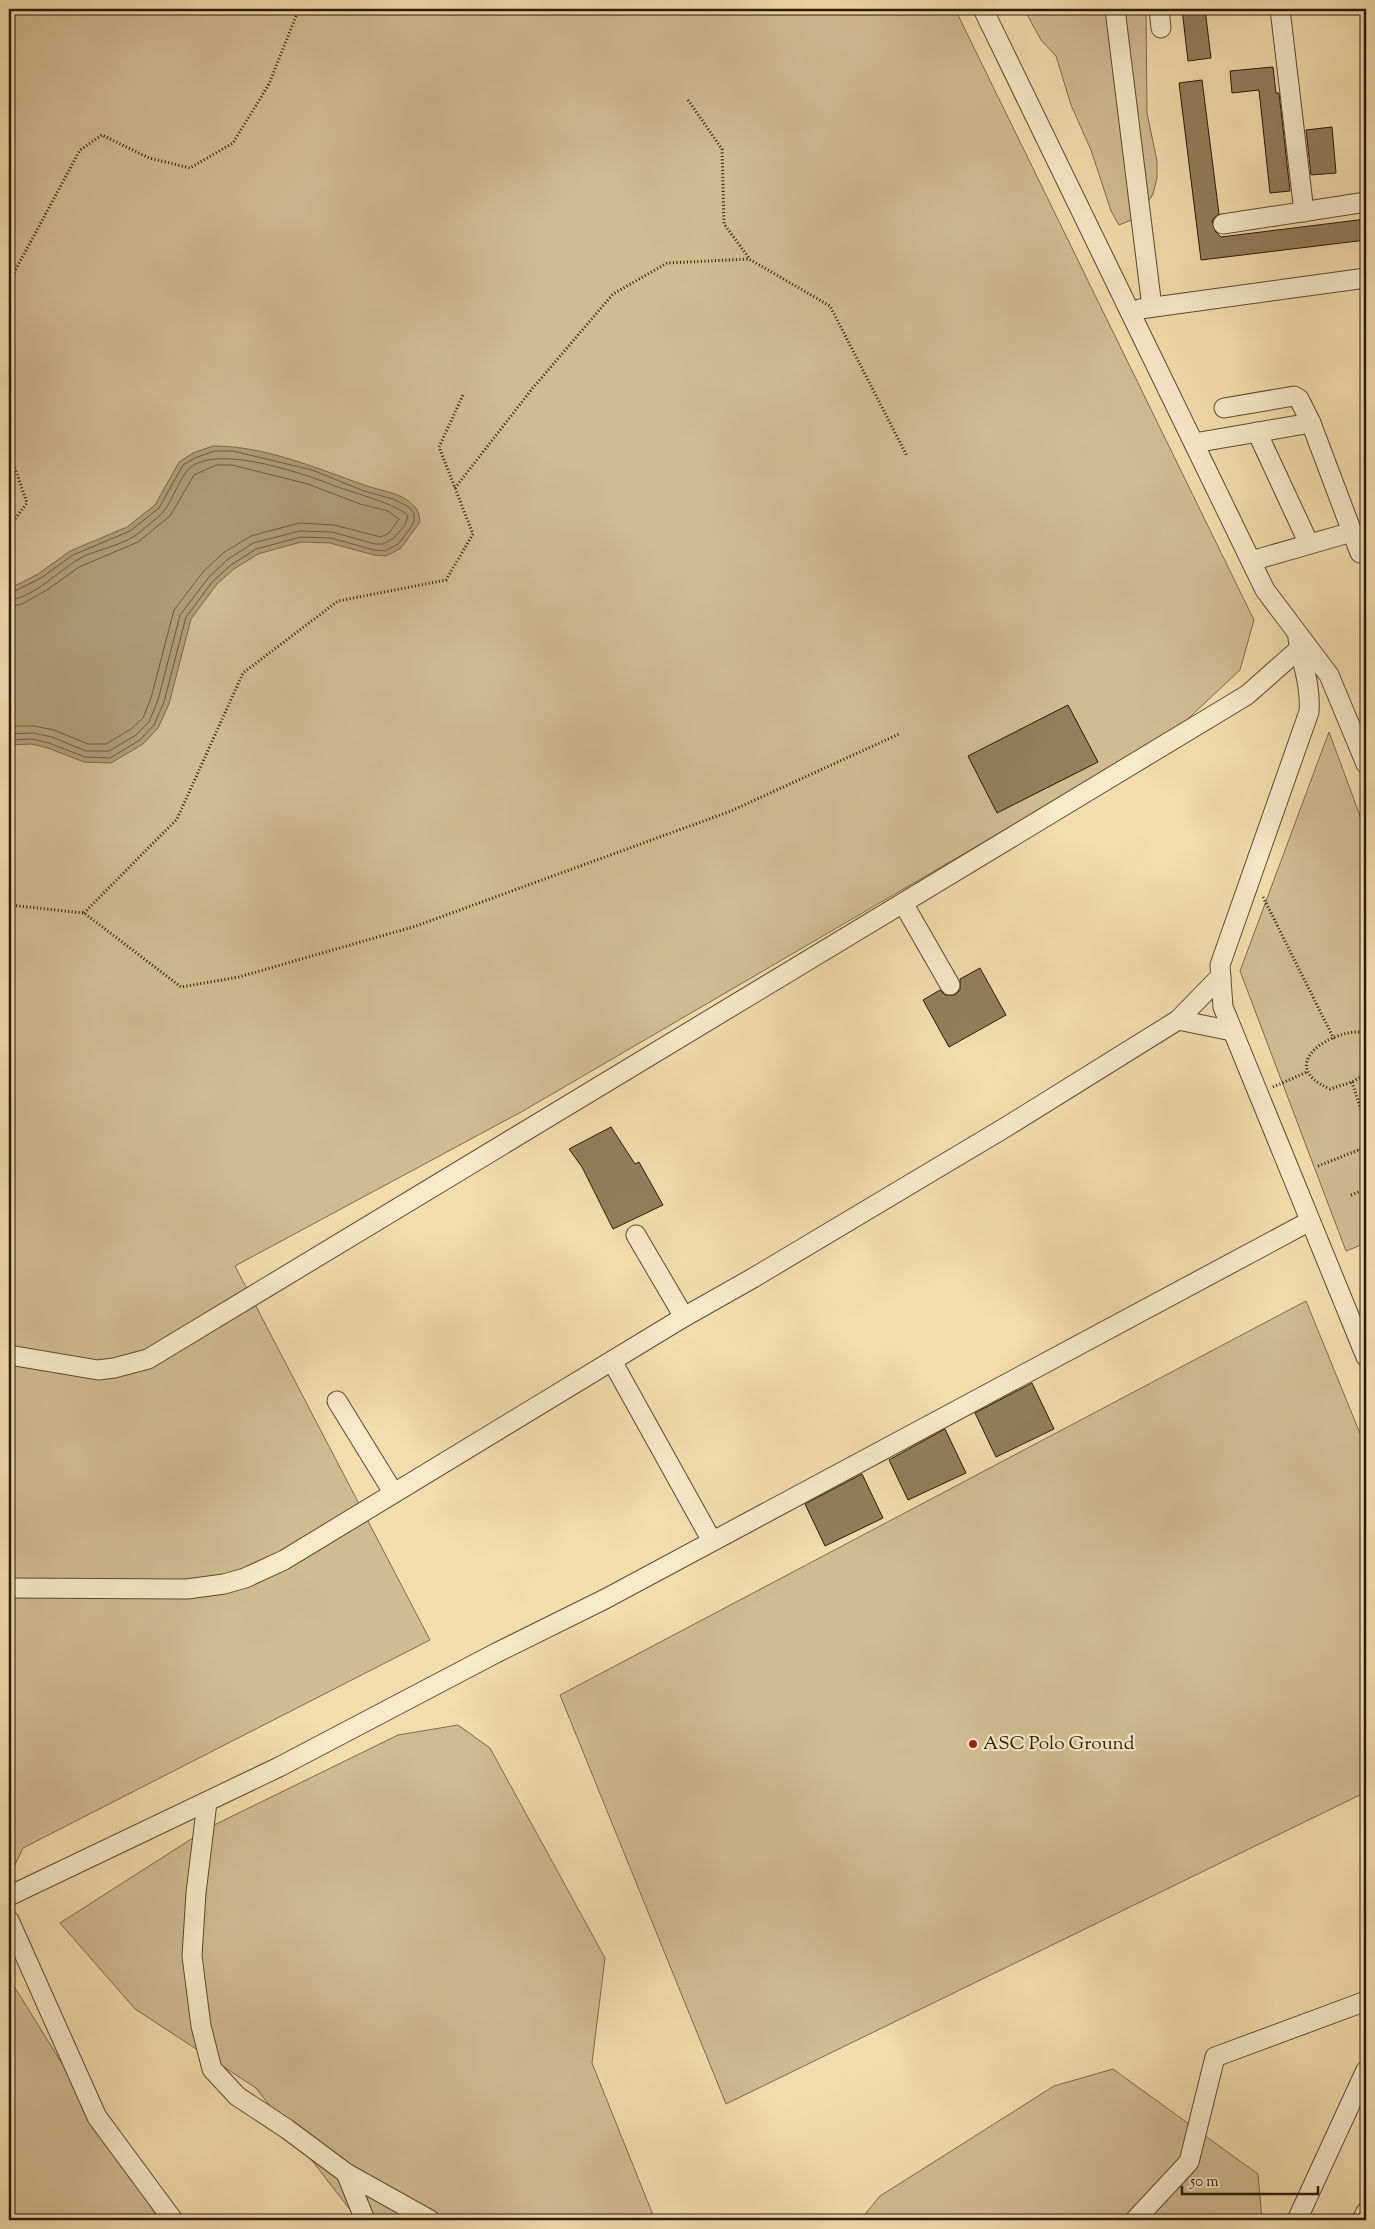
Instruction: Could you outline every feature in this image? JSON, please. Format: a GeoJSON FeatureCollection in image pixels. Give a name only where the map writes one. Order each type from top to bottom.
{"type":"FeatureCollection","features":[{"type":"Feature","properties":{"kind":"lane"},"geometry":{"type":"LineString","coordinates":[[983,9],[1265,590],[1298,640],[1330,675],[1366,764]]}},
{"type":"Feature","properties":{"kind":"lane"},"geometry":{"type":"LineString","coordinates":[[1115,9],[1152,307]]}},
{"type":"Feature","properties":{"kind":"lane"},"geometry":{"type":"LineString","coordinates":[[1159,9],[1161,28]]}},
{"type":"Feature","properties":{"kind":"lane"},"geometry":{"type":"LineString","coordinates":[[1280,9],[1304,212]]}},
{"type":"Feature","properties":{"kind":"lane"},"geometry":{"type":"LineString","coordinates":[[1224,224],[1366,202]]}},
{"type":"Feature","properties":{"kind":"lane"},"geometry":{"type":"LineString","coordinates":[[1129,310],[1366,278]]}},
{"type":"Feature","properties":{"kind":"lane"},"geometry":{"type":"LineString","coordinates":[[1224,408],[1294,396],[1299,398],[1311,423],[1360,553]]}},
{"type":"Feature","properties":{"kind":"lane"},"geometry":{"type":"LineString","coordinates":[[1194,443],[1311,423]]}},
{"type":"Feature","properties":{"kind":"lane"},"geometry":{"type":"LineString","coordinates":[[1257,432],[1309,544]]}},
{"type":"Feature","properties":{"kind":"lane"},"geometry":{"type":"LineString","coordinates":[[1251,561],[1352,532]]}},
{"type":"Feature","properties":{"kind":"lane"},"geometry":{"type":"LineString","coordinates":[[1298,640],[1309,686],[1309,712],[1220,965],[1223,1007],[1366,1357]]}},
{"type":"Feature","properties":{"kind":"lane"},"geometry":{"type":"LineString","coordinates":[[9,1355],[98,1370],[148,1359],[1247,695],[1298,640]]}},
{"type":"Feature","properties":{"kind":"lane"},"geometry":{"type":"LineString","coordinates":[[903,903],[950,985]]}},
{"type":"Feature","properties":{"kind":"lane"},"geometry":{"type":"LineString","coordinates":[[9,1588],[187,1589],[224,1584],[245,1578],[284,1560],[393,1492],[684,1317],[1006,1127],[1178,1020],[1186,1009],[1221,976]]}},
{"type":"Feature","properties":{"kind":"lane"},"geometry":{"type":"LineString","coordinates":[[1178,1020],[1232,1031]]}},
{"type":"Feature","properties":{"kind":"lane"},"geometry":{"type":"LineString","coordinates":[[9,1896],[207,1802],[605,1599],[1310,1221]]}},
{"type":"Feature","properties":{"kind":"lane"},"geometry":{"type":"LineString","coordinates":[[636,1234],[684,1317]]}},
{"type":"Feature","properties":{"kind":"lane"},"geometry":{"type":"LineString","coordinates":[[612,1361],[712,1541]]}},
{"type":"Feature","properties":{"kind":"lane"},"geometry":{"type":"LineString","coordinates":[[337,1401],[393,1492]]}},
{"type":"Feature","properties":{"kind":"lane"},"geometry":{"type":"LineString","coordinates":[[207,1802],[196,1893],[192,1956],[201,2026],[212,2069],[237,2096],[287,2129],[346,2173],[430,2220]]}},
{"type":"Feature","properties":{"kind":"lane"},"geometry":{"type":"LineString","coordinates":[[9,1920],[97,2117],[173,2220]]}},
{"type":"Feature","properties":{"kind":"lane"},"geometry":{"type":"LineString","coordinates":[[1135,2220],[1189,2162],[1215,2057],[1366,2001]]}},
{"type":"Feature","properties":{"kind":"lane"},"geometry":{"type":"LineString","coordinates":[[1296,2220],[1366,2070]]}},
{"type":"Feature","properties":{"kind":"lane"},"geometry":{"type":"LineString","coordinates":[[346,2173],[365,2220]]}},
{"type":"Feature","properties":{"kind":"lane"},"geometry":{"type":"LineString","coordinates":[[1362,2220],[1366,2212]]}},
{"type":"Feature","properties":{"kind":"path"},"geometry":{"type":"LineString","coordinates":[[9,282],[80,150],[102,135],[149,158],[190,168],[233,143],[269,84],[299,9]]}},
{"type":"Feature","properties":{"kind":"path"},"geometry":{"type":"LineString","coordinates":[[688,100],[722,149],[724,224],[749,259],[830,306],[907,456]]}},
{"type":"Feature","properties":{"kind":"path"},"geometry":{"type":"LineString","coordinates":[[455,488],[532,388],[613,294],[667,264],[749,259]]}},
{"type":"Feature","properties":{"kind":"path"},"geometry":{"type":"LineString","coordinates":[[84,913],[177,818],[243,674],[338,601],[446,580],[473,534],[439,447],[463,395]]}},
{"type":"Feature","properties":{"kind":"path"},"geometry":{"type":"LineString","coordinates":[[9,451],[27,503],[9,527]]}},
{"type":"Feature","properties":{"kind":"path"},"geometry":{"type":"LineString","coordinates":[[9,905],[84,913],[181,987],[239,978],[416,926],[731,811],[899,734]]}},
{"type":"Feature","properties":{"kind":"path"},"geometry":{"type":"LineString","coordinates":[[1251,874],[1334,1039]]}},
{"type":"Feature","properties":{"kind":"path"},"geometry":{"type":"LineString","coordinates":[[1366,1033],[1358,1030],[1316,1046],[1308,1061],[1307,1072],[1311,1079],[1330,1089],[1352,1082],[1366,1074]]}},
{"type":"Feature","properties":{"kind":"path"},"geometry":{"type":"LineString","coordinates":[[1258,1094],[1307,1072]]}},
{"type":"Feature","properties":{"kind":"path"},"geometry":{"type":"LineString","coordinates":[[1352,1082],[1366,1126]]}},
{"type":"Feature","properties":{"kind":"path"},"geometry":{"type":"LineString","coordinates":[[1318,1166],[1366,1147]]}},
{"type":"Feature","properties":{"kind":"path"},"geometry":{"type":"LineString","coordinates":[[1360,1150],[1366,1166]]}},
{"type":"Feature","properties":{"kind":"path"},"geometry":{"type":"LineString","coordinates":[[1351,1196],[1366,1188]]}},
{"type":"Feature","properties":{"kind":"shaded area"},"geometry":{"type":"Polygon","coordinates":[[[9,9],[955,9],[1254,620],[1240,670],[1176,730],[523,1111],[235,1266],[430,1640],[23,1848],[9,1877],[9,9]]]}},
{"type":"Feature","properties":{"kind":"shaded area"},"geometry":{"type":"Polygon","coordinates":[[[1024,9],[1146,9],[1147,113],[1157,161],[1157,178],[1153,194],[1134,219],[1119,225],[1111,211],[1091,150],[1071,105],[1056,56],[1041,40],[1024,9]]]}},
{"type":"Feature","properties":{"kind":"shaded area"},"geometry":{"type":"Polygon","coordinates":[[[1329,732],[1366,832],[1366,1243],[1346,1251],[1240,971],[1329,732]]]}},
{"type":"Feature","properties":{"kind":"shaded area","name":"ASC Polo Ground"},"geometry":{"type":"Polygon","coordinates":[[[1306,1301],[1366,1448],[1366,1792],[726,2104],[560,1695],[1306,1301]]]}},
{"type":"Feature","properties":{"kind":"shaded area"},"geometry":{"type":"Polygon","coordinates":[[[458,1725],[490,1748],[605,1958],[592,2063],[655,2220],[358,2220],[256,2088],[135,2009],[60,1923],[210,1827],[398,1735],[458,1725]]]}},
{"type":"Feature","properties":{"kind":"shaded area"},"geometry":{"type":"Polygon","coordinates":[[[9,1978],[159,2220],[9,2220],[9,1978]]]}},
{"type":"Feature","properties":{"kind":"shaded area"},"geometry":{"type":"Polygon","coordinates":[[[1113,2069],[1258,2174],[1262,2220],[860,2220],[880,2196],[1054,2086],[1113,2069]]]}},
{"type":"Feature","properties":{"kind":"water"},"geometry":{"type":"Polygon","coordinates":[[[213,446],[252,450],[290,459],[403,497],[415,507],[420,522],[401,548],[386,556],[374,555],[330,543],[301,542],[258,554],[234,569],[217,584],[191,619],[169,704],[158,728],[143,744],[111,763],[84,762],[48,748],[31,744],[9,745],[9,589],[38,574],[70,551],[127,527],[155,505],[179,462],[193,453],[213,446]]]}},
{"type":"Feature","properties":{"kind":"building"},"geometry":{"type":"Polygon","coordinates":[[[1182,9],[1205,9],[1211,58],[1188,61],[1182,9]]]}},
{"type":"Feature","properties":{"kind":"building"},"geometry":{"type":"Polygon","coordinates":[[[1273,67],[1276,93],[1279,93],[1290,191],[1270,193],[1259,90],[1232,93],[1230,71],[1273,67]]]}},
{"type":"Feature","properties":{"kind":"building"},"geometry":{"type":"Polygon","coordinates":[[[1202,80],[1219,214],[1212,220],[1215,231],[1221,237],[1366,219],[1366,240],[1201,260],[1179,83],[1202,80]]]}},
{"type":"Feature","properties":{"kind":"building"},"geometry":{"type":"Polygon","coordinates":[[[1332,127],[1336,173],[1311,175],[1306,130],[1332,127]]]}},
{"type":"Feature","properties":{"kind":"building"},"geometry":{"type":"Polygon","coordinates":[[[1068,705],[1098,762],[997,813],[968,756],[1068,705]]]}},
{"type":"Feature","properties":{"kind":"building"},"geometry":{"type":"Polygon","coordinates":[[[980,968],[1006,1015],[949,1047],[923,1000],[940,990],[945,995],[955,995],[960,990],[960,979],[980,968]]]}},
{"type":"Feature","properties":{"kind":"building"},"geometry":{"type":"Polygon","coordinates":[[[611,1127],[635,1164],[639,1162],[663,1205],[613,1229],[582,1167],[569,1149],[611,1127]]]}},
{"type":"Feature","properties":{"kind":"building"},"geometry":{"type":"Polygon","coordinates":[[[1032,1383],[1054,1429],[996,1457],[975,1413],[1032,1383]]]}},
{"type":"Feature","properties":{"kind":"building"},"geometry":{"type":"Polygon","coordinates":[[[945,1429],[966,1473],[908,1500],[889,1460],[945,1429]]]}},
{"type":"Feature","properties":{"kind":"building"},"geometry":{"type":"Polygon","coordinates":[[[862,1474],[883,1518],[825,1546],[805,1504],[862,1474]]]}},
{"type":"Feature","properties":{"kind":"place","name":"ASC Polo Ground"},"geometry":{"type":"Point","coordinates":[973,1744]}}]}
